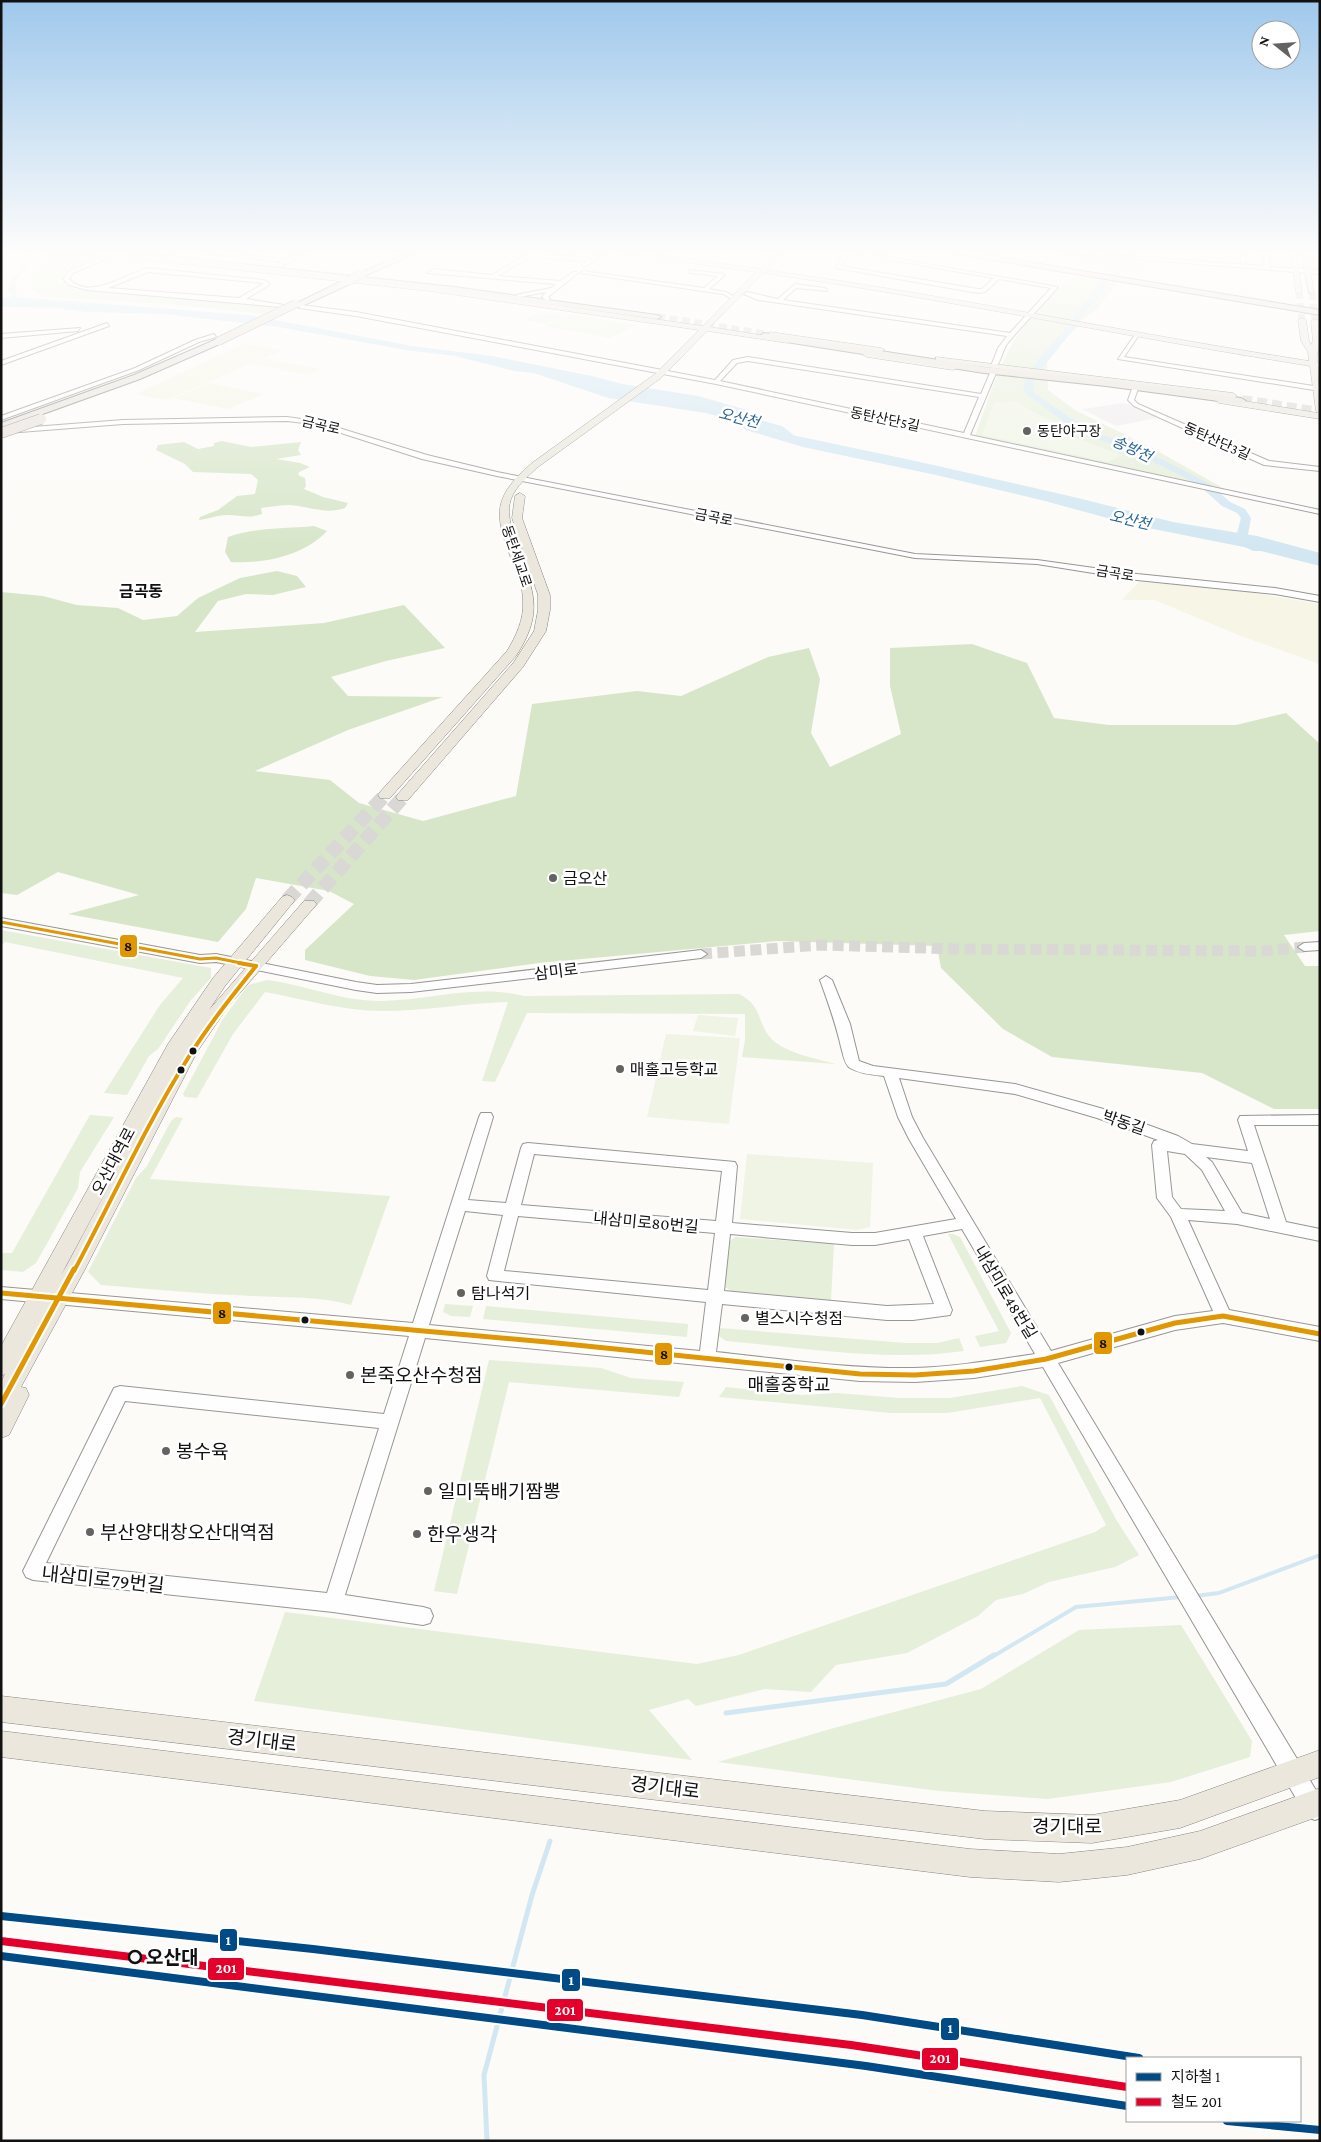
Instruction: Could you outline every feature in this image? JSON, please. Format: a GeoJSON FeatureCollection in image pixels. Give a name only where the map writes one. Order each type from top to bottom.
{"type":"FeatureCollection","features":[{"type":"Feature","properties":{"kind":"highway"},"geometry":{"type":"LineString","coordinates":[[1,426],[137,377],[193,351]]}},
{"type":"Feature","properties":{"kind":"highway"},"geometry":{"type":"LineString","coordinates":[[1,433],[146,378],[197,351]]}},
{"type":"Feature","properties":{"kind":"highway"},"geometry":{"type":"LineString","coordinates":[[864,351],[964,367],[1244,401]]}},
{"type":"Feature","properties":{"kind":"highway"},"geometry":{"type":"LineString","coordinates":[[871,351],[1018,373]]}},
{"type":"Feature","properties":{"kind":"highway"},"geometry":{"type":"LineString","coordinates":[[950,360],[964,367]]}},
{"type":"Feature","properties":{"kind":"main road"},"geometry":{"type":"LineString","coordinates":[[660,377],[686,351]]}},
{"type":"Feature","properties":{"kind":"main road","name":"동탄세교로"},"geometry":{"type":"LineString","coordinates":[[385,795],[512,654],[524,632],[530,612],[530,595],[504,519],[504,508],[507,498],[525,479],[548,464],[660,377],[672,373],[690,351]]}},
{"type":"Feature","properties":{"kind":"main road"},"geometry":{"type":"LineString","coordinates":[[883,351],[950,360],[993,370]]}},
{"type":"Feature","properties":{"kind":"main road"},"geometry":{"type":"LineString","coordinates":[[1246,351],[1316,361]]}},
{"type":"Feature","properties":{"kind":"main road"},"geometry":{"type":"LineString","coordinates":[[1253,351],[1316,361]]}},
{"type":"Feature","properties":{"kind":"main road"},"geometry":{"type":"LineString","coordinates":[[1039,375],[1134,389],[1320,410],[1316,361]]}},
{"type":"Feature","properties":{"kind":"main road"},"geometry":{"type":"LineString","coordinates":[[964,367],[1018,373]]}},
{"type":"Feature","properties":{"kind":"main road"},"geometry":{"type":"LineString","coordinates":[[1244,401],[1320,416]]}},
{"type":"Feature","properties":{"kind":"main road","name":"동탄세교로"},"geometry":{"type":"LineString","coordinates":[[403,797],[519,664],[540,631],[544,617],[544,595],[516,513],[525,479]]}},
{"type":"Feature","properties":{"kind":"main road"},"geometry":{"type":"LineString","coordinates":[[234,962],[287,900]]}},
{"type":"Feature","properties":{"kind":"main road"},"geometry":{"type":"LineString","coordinates":[[256,966],[309,904]]}},
{"type":"Feature","properties":{"kind":"main road","name":"오산대역로"},"geometry":{"type":"LineString","coordinates":[[1,1404],[32,1328],[174,1048],[194,1015],[234,962]]}},
{"type":"Feature","properties":{"kind":"main road","name":"오산대역로"},"geometry":{"type":"LineString","coordinates":[[48,1298],[189,1051],[221,1004],[256,966]]}},
{"type":"Feature","properties":{"kind":"main road"},"geometry":{"type":"LineString","coordinates":[[1,1347],[32,1328],[40,1351],[1,1428]]}},
{"type":"Feature","properties":{"kind":"main road","name":"오산대역로"},"geometry":{"type":"LineString","coordinates":[[1,1367],[32,1328]]}},
{"type":"Feature","properties":{"kind":"main road","name":"경기대로"},"geometry":{"type":"LineString","coordinates":[[1,1709],[986,1825],[1092,1829],[1180,1814],[1320,1763]]}},
{"type":"Feature","properties":{"kind":"main road","name":"경기대로"},"geometry":{"type":"LineString","coordinates":[[1,1744],[970,1863],[1059,1868],[1127,1861],[1200,1845],[1317,1808]]}},
{"type":"Feature","properties":{"kind":"street"},"geometry":{"type":"LineString","coordinates":[[1,363],[35,351]]}},
{"type":"Feature","properties":{"kind":"street"},"geometry":{"type":"LineString","coordinates":[[1,418],[137,369],[176,351]]}},
{"type":"Feature","properties":{"kind":"street"},"geometry":{"type":"LineString","coordinates":[[534,351],[660,377]]}},
{"type":"Feature","properties":{"kind":"street"},"geometry":{"type":"LineString","coordinates":[[1000,351],[966,436],[1320,512]]}},
{"type":"Feature","properties":{"kind":"street"},"geometry":{"type":"LineString","coordinates":[[1125,351],[1120,358],[1319,388]]}},
{"type":"Feature","properties":{"kind":"street"},"geometry":{"type":"LineString","coordinates":[[716,382],[735,361],[748,359],[983,396]]}},
{"type":"Feature","properties":{"kind":"street","name":"동탄산단5길"},"geometry":{"type":"LineString","coordinates":[[672,373],[966,436]]}},
{"type":"Feature","properties":{"kind":"street","name":"동탄산단3길"},"geometry":{"type":"LineString","coordinates":[[1134,389],[1131,400],[1136,405],[1267,464],[1320,469]]}},
{"type":"Feature","properties":{"kind":"street","name":"금곡로"},"geometry":{"type":"LineString","coordinates":[[1,433],[114,423],[287,419],[314,422],[425,457],[525,479],[915,556],[1037,562],[1136,576],[1275,590],[1320,599]]}},
{"type":"Feature","properties":{"kind":"street"},"geometry":{"type":"LineString","coordinates":[[1,912],[206,951],[216,958]]}},
{"type":"Feature","properties":{"kind":"street"},"geometry":{"type":"LineString","coordinates":[[1,922],[200,959],[216,958],[256,966]]}},
{"type":"Feature","properties":{"kind":"street"},"geometry":{"type":"LineString","coordinates":[[1304,947],[1320,946]]}},
{"type":"Feature","properties":{"kind":"street","name":"삼미로"},"geometry":{"type":"LineString","coordinates":[[256,966],[356,986],[411,988],[701,954]]}},
{"type":"Feature","properties":{"kind":"street","name":"박동길"},"geometry":{"type":"LineString","coordinates":[[826,980],[843,1024],[850,1056],[854,1064],[871,1070],[970,1082],[1022,1091],[1102,1114],[1173,1140],[1189,1149],[1207,1166],[1237,1218]]}},
{"type":"Feature","properties":{"kind":"street","name":"내삼미로48번길"},"geometry":{"type":"LineString","coordinates":[[890,1073],[905,1117],[1046,1359],[1203,1621]]}},
{"type":"Feature","properties":{"kind":"street"},"geometry":{"type":"LineString","coordinates":[[423,1616],[333,1604],[486,1117]]}},
{"type":"Feature","properties":{"kind":"street"},"geometry":{"type":"LineString","coordinates":[[1280,1226],[1245,1120],[1320,1120]]}},
{"type":"Feature","properties":{"kind":"street"},"geometry":{"type":"LineString","coordinates":[[1222,1316],[1178,1214],[1165,1198],[1159,1145],[1257,1158]]}},
{"type":"Feature","properties":{"kind":"street"},"geometry":{"type":"LineString","coordinates":[[707,1359],[715,1297],[724,1229],[730,1166],[528,1148],[495,1276],[715,1297],[887,1313],[944,1310],[914,1233]]}},
{"type":"Feature","properties":{"kind":"street","name":"내삼미로80번길"},"geometry":{"type":"LineString","coordinates":[[459,1205],[852,1239],[875,1239],[965,1222]]}},
{"type":"Feature","properties":{"kind":"street"},"geometry":{"type":"LineString","coordinates":[[1178,1214],[1237,1218],[1320,1235]]}},
{"type":"Feature","properties":{"kind":"street"},"geometry":{"type":"LineString","coordinates":[[1,1293],[547,1342],[860,1374],[974,1371],[1046,1359],[1175,1324],[1222,1316],[1320,1334]]}},
{"type":"Feature","properties":{"kind":"street","name":"내삼미로79번길"},"geometry":{"type":"LineString","coordinates":[[333,1604],[33,1571],[120,1393],[390,1422]]}},
{"type":"Feature","properties":{"kind":"street"},"geometry":{"type":"LineString","coordinates":[[1203,1621],[1292,1773],[1317,1808]]}},
{"type":"Feature","properties":{"kind":"shaded area"},"geometry":{"type":"Polygon","coordinates":[[[229,351],[281,351],[166,400],[136,394],[229,351]]]}},
{"type":"Feature","properties":{"kind":"shaded area"},"geometry":{"type":"Polygon","coordinates":[[[267,359],[321,369],[307,375],[254,364],[267,359]]]}},
{"type":"Feature","properties":{"kind":"shaded area"},"geometry":{"type":"Polygon","coordinates":[[[209,383],[264,394],[228,409],[173,398],[209,383]]]}},
{"type":"Feature","properties":{"kind":"shaded area"},"geometry":{"type":"Polygon","coordinates":[[[1124,403],[1157,418],[1116,426],[1082,409],[1124,403]]]}},
{"type":"Feature","properties":{"kind":"shaded area"},"geometry":{"type":"Polygon","coordinates":[[[1139,582],[1224,588],[1320,604],[1320,664],[1241,636],[1155,600],[1122,600],[1139,582]]]}},
{"type":"Feature","properties":{"kind":"green space"},"geometry":{"type":"Polygon","coordinates":[[[1009,351],[1052,351],[1047,356],[1048,390],[1075,410],[1154,449],[1223,488],[975,436],[1009,351]]]}},
{"type":"Feature","properties":{"kind":"green space","name":"동탄야구장"},"geometry":{"type":"Polygon","coordinates":[[[1015,401],[1040,416],[1064,425],[1073,437],[1122,455],[1108,462],[982,435],[994,403],[1015,401]]]}},
{"type":"Feature","properties":{"kind":"green space"},"geometry":{"type":"Polygon","coordinates":[[[222,441],[251,447],[301,442],[298,450],[301,455],[276,459],[300,463],[310,467],[299,472],[298,475],[305,478],[306,486],[304,489],[323,497],[348,503],[345,508],[331,511],[282,505],[261,508],[262,514],[248,517],[224,515],[199,520],[200,517],[218,510],[237,496],[255,494],[258,480],[251,474],[193,472],[185,464],[156,450],[158,445],[184,442],[198,449],[214,446],[214,443],[222,441]]]}},
{"type":"Feature","properties":{"kind":"green space"},"geometry":{"type":"Polygon","coordinates":[[[314,526],[327,531],[307,547],[282,557],[256,562],[231,562],[225,552],[228,537],[260,530],[314,526]]]}},
{"type":"Feature","properties":{"kind":"green space"},"geometry":{"type":"Polygon","coordinates":[[[277,571],[297,576],[306,587],[273,595],[246,594],[218,601],[195,632],[324,623],[404,605],[445,648],[386,661],[331,677],[348,696],[443,697],[348,730],[255,771],[330,780],[359,803],[423,821],[516,796],[532,704],[637,691],[681,696],[768,657],[809,648],[820,679],[811,733],[830,767],[901,734],[890,686],[890,648],[972,644],[1027,663],[1054,718],[1109,725],[1236,725],[1286,713],[1320,744],[1320,931],[1284,935],[1305,966],[1320,966],[1320,1109],[1274,1109],[1202,1073],[1052,1057],[1003,1029],[941,968],[937,946],[777,941],[539,963],[414,980],[370,976],[305,960],[305,950],[354,904],[329,891],[256,878],[246,909],[218,942],[68,914],[139,895],[58,872],[17,895],[1,893],[1,592],[43,596],[77,605],[118,608],[143,620],[177,616],[198,598],[240,578],[277,571]]]}},
{"type":"Feature","properties":{"kind":"green space"},"geometry":{"type":"Polygon","coordinates":[[[1,930],[211,968],[211,978],[191,1000],[158,1049],[149,1056],[127,1095],[104,1093],[160,1005],[183,978],[5,942],[1,946],[1,930]]]}},
{"type":"Feature","properties":{"kind":"green space"},"geometry":{"type":"Polygon","coordinates":[[[267,980],[368,1001],[400,1000],[471,992],[507,993],[524,996],[739,994],[752,1003],[765,1030],[774,1042],[790,1051],[836,1064],[742,1057],[745,1040],[745,1014],[527,1013],[495,1082],[482,1081],[508,1002],[382,1011],[338,1007],[265,992],[233,1034],[197,1098],[185,1097],[183,1094],[223,1019],[248,985],[267,980]]]}},
{"type":"Feature","properties":{"kind":"green space"},"geometry":{"type":"Polygon","coordinates":[[[698,1015],[738,1018],[735,1036],[693,1031],[698,1015]]]}},
{"type":"Feature","properties":{"kind":"green space"},"geometry":{"type":"Polygon","coordinates":[[[666,1034],[740,1038],[729,1124],[647,1117],[666,1034]]]}},
{"type":"Feature","properties":{"kind":"green space"},"geometry":{"type":"Polygon","coordinates":[[[90,1115],[114,1117],[80,1172],[78,1188],[36,1263],[23,1272],[1,1270],[1,1253],[12,1253],[90,1115]]]}},
{"type":"Feature","properties":{"kind":"green space"},"geometry":{"type":"Polygon","coordinates":[[[176,1117],[183,1118],[150,1179],[390,1196],[351,1305],[315,1299],[215,1294],[101,1285],[88,1272],[136,1178],[147,1166],[171,1121],[176,1117]]]}},
{"type":"Feature","properties":{"kind":"green space"},"geometry":{"type":"Polygon","coordinates":[[[747,1154],[873,1163],[870,1227],[857,1230],[740,1219],[747,1154]]]}},
{"type":"Feature","properties":{"kind":"green space"},"geometry":{"type":"Polygon","coordinates":[[[948,1234],[960,1237],[1011,1333],[1006,1343],[980,1347],[975,1336],[999,1331],[948,1234]]]}},
{"type":"Feature","properties":{"kind":"green space"},"geometry":{"type":"Polygon","coordinates":[[[735,1237],[834,1244],[831,1300],[731,1291],[725,1287],[729,1242],[735,1237]]]}},
{"type":"Feature","properties":{"kind":"green space"},"geometry":{"type":"Polygon","coordinates":[[[445,1304],[473,1306],[470,1317],[451,1316],[443,1312],[445,1304]]]}},
{"type":"Feature","properties":{"kind":"green space"},"geometry":{"type":"Polygon","coordinates":[[[486,1306],[688,1324],[687,1337],[483,1319],[486,1306]]]}},
{"type":"Feature","properties":{"kind":"green space"},"geometry":{"type":"Polygon","coordinates":[[[720,1328],[906,1343],[937,1343],[959,1338],[964,1351],[905,1355],[845,1353],[726,1341],[719,1336],[720,1328]]]}},
{"type":"Feature","properties":{"kind":"green space"},"geometry":{"type":"Polygon","coordinates":[[[489,1360],[601,1368],[631,1378],[684,1382],[679,1397],[509,1382],[457,1594],[434,1591],[489,1360]]]}},
{"type":"Feature","properties":{"kind":"green space"},"geometry":{"type":"Polygon","coordinates":[[[1022,1386],[1049,1395],[1117,1521],[1139,1555],[1115,1567],[1049,1582],[1023,1594],[996,1600],[978,1616],[907,1653],[836,1665],[811,1692],[765,1689],[696,1706],[688,1699],[649,1710],[692,1760],[254,1701],[285,1612],[697,1664],[739,1655],[1095,1532],[1106,1525],[1040,1398],[947,1413],[891,1413],[719,1397],[726,1387],[802,1395],[837,1393],[899,1398],[950,1398],[1022,1386]]]}},
{"type":"Feature","properties":{"kind":"green space"},"geometry":{"type":"Polygon","coordinates":[[[1181,1625],[1252,1741],[1250,1757],[1171,1782],[1048,1799],[939,1791],[718,1762],[834,1728],[981,1689],[1079,1630],[1181,1625]]]}},
{"type":"Feature","properties":{"kind":"water","name":"오산천"},"geometry":{"type":"Polygon","coordinates":[[[414,351],[452,351],[492,356],[592,376],[622,384],[698,396],[747,410],[778,432],[1078,498],[1173,522],[1257,536],[1320,553],[1320,566],[1249,548],[1133,525],[1045,501],[936,475],[803,447],[746,430],[735,421],[669,403],[612,395],[551,375],[514,371],[455,356],[414,351]]]}},
{"type":"Feature","properties":{"kind":"waterway","name":"송방천"},"geometry":{"type":"LineString","coordinates":[[1052,351],[1029,382],[1028,389],[1030,394],[1069,421],[1092,430],[1100,437],[1146,452],[1148,456],[1188,475],[1206,486],[1226,504],[1241,511],[1246,518],[1241,541],[1257,549]]}},
{"type":"Feature","properties":{"kind":"waterway","name":"오산천"},"geometry":{"type":"LineString","coordinates":[[525,367],[608,395],[712,411]]}},
{"type":"Feature","properties":{"kind":"waterway","name":"오산천"},"geometry":{"type":"LineString","coordinates":[[743,419],[779,428],[793,439],[810,445]]}},
{"type":"Feature","properties":{"kind":"waterway"},"geometry":{"type":"LineString","coordinates":[[1195,1596],[1219,1593],[1320,1555]]}},
{"type":"Feature","properties":{"kind":"waterway"},"geometry":{"type":"LineString","coordinates":[[992,1657],[1076,1607],[1181,1597]]}},
{"type":"Feature","properties":{"kind":"waterway"},"geometry":{"type":"LineString","coordinates":[[726,1713],[946,1684],[994,1655]]}},
{"type":"Feature","properties":{"kind":"waterway"},"geometry":{"type":"LineString","coordinates":[[487,2141],[484,2075],[532,1895],[550,1841]]}},
{"type":"Feature","properties":{"kind":"tunnel"},"geometry":{"type":"LineString","coordinates":[[1242,400],[1320,412]]}},
{"type":"Feature","properties":{"kind":"tunnel"},"geometry":{"type":"LineString","coordinates":[[287,900],[385,795]]}},
{"type":"Feature","properties":{"kind":"tunnel"},"geometry":{"type":"LineString","coordinates":[[309,904],[403,797]]}},
{"type":"Feature","properties":{"kind":"tunnel"},"geometry":{"type":"LineString","coordinates":[[701,954],[821,945],[958,949],[1262,951],[1304,947]]}},
{"type":"Feature","properties":{"kind":"metro line","name":"1"},"geometry":{"type":"LineString","coordinates":[[1,1916],[313,1949],[862,2015],[1133,2057]]}},
{"type":"Feature","properties":{"kind":"metro line","name":"1"},"geometry":{"type":"LineString","coordinates":[[1,1956],[866,2066],[1126,2106]]}},
{"type":"Feature","properties":{"kind":"metro line","name":"1"},"geometry":{"type":"LineString","coordinates":[[1237,2122],[1320,2130]]}},
{"type":"Feature","properties":{"kind":"rail line","name":"201"},"geometry":{"type":"LineString","coordinates":[[1,1941],[851,2045],[1126,2087]]}},
{"type":"Feature","properties":{"kind":"transit line","name":"8"},"geometry":{"type":"LineString","coordinates":[[1,922],[200,959],[216,958],[256,966]]}},
{"type":"Feature","properties":{"kind":"transit line","name":"8"},"geometry":{"type":"LineString","coordinates":[[1,1404],[169,1090],[209,1027],[256,966]]}},
{"type":"Feature","properties":{"kind":"transit line","name":"8"},"geometry":{"type":"LineString","coordinates":[[1,1293],[547,1342],[860,1374],[915,1375],[974,1371],[1046,1359],[1175,1323],[1223,1316],[1320,1334]]}},
{"type":"Feature","properties":{"kind":"place","name":"동탄야구장"},"geometry":{"type":"Point","coordinates":[1027,431]}},
{"type":"Feature","properties":{"kind":"place","name":"금오산"},"geometry":{"type":"Point","coordinates":[553,878]}},
{"type":"Feature","properties":{"kind":"place","name":"매홀고등학교"},"geometry":{"type":"Point","coordinates":[620,1069]}},
{"type":"Feature","properties":{"kind":"place","name":"탐나석기"},"geometry":{"type":"Point","coordinates":[461,1293]}},
{"type":"Feature","properties":{"kind":"place","name":"별스시수청점"},"geometry":{"type":"Point","coordinates":[745,1318]}},
{"type":"Feature","properties":{"kind":"place","name":"매홀중학교"},"geometry":{"type":"Point","coordinates":[789,1367]}},
{"type":"Feature","properties":{"kind":"place","name":"본죽오산수청점"},"geometry":{"type":"Point","coordinates":[350,1375]}},
{"type":"Feature","properties":{"kind":"place","name":"봉수육"},"geometry":{"type":"Point","coordinates":[166,1451]}},
{"type":"Feature","properties":{"kind":"place","name":"일미뚝배기짬뽕"},"geometry":{"type":"Point","coordinates":[428,1491]}},
{"type":"Feature","properties":{"kind":"place","name":"부산양대창오산대역점"},"geometry":{"type":"Point","coordinates":[90,1532]}},
{"type":"Feature","properties":{"kind":"place","name":"한우생각"},"geometry":{"type":"Point","coordinates":[417,1534]}},
{"type":"Feature","properties":{"kind":"place","name":"오산대"},"geometry":{"type":"Point","coordinates":[135,1957]}},
{"type":"Feature","properties":{"kind":"district","name":"금곡동"},"geometry":{"type":"Point","coordinates":[141,591]}}]}
